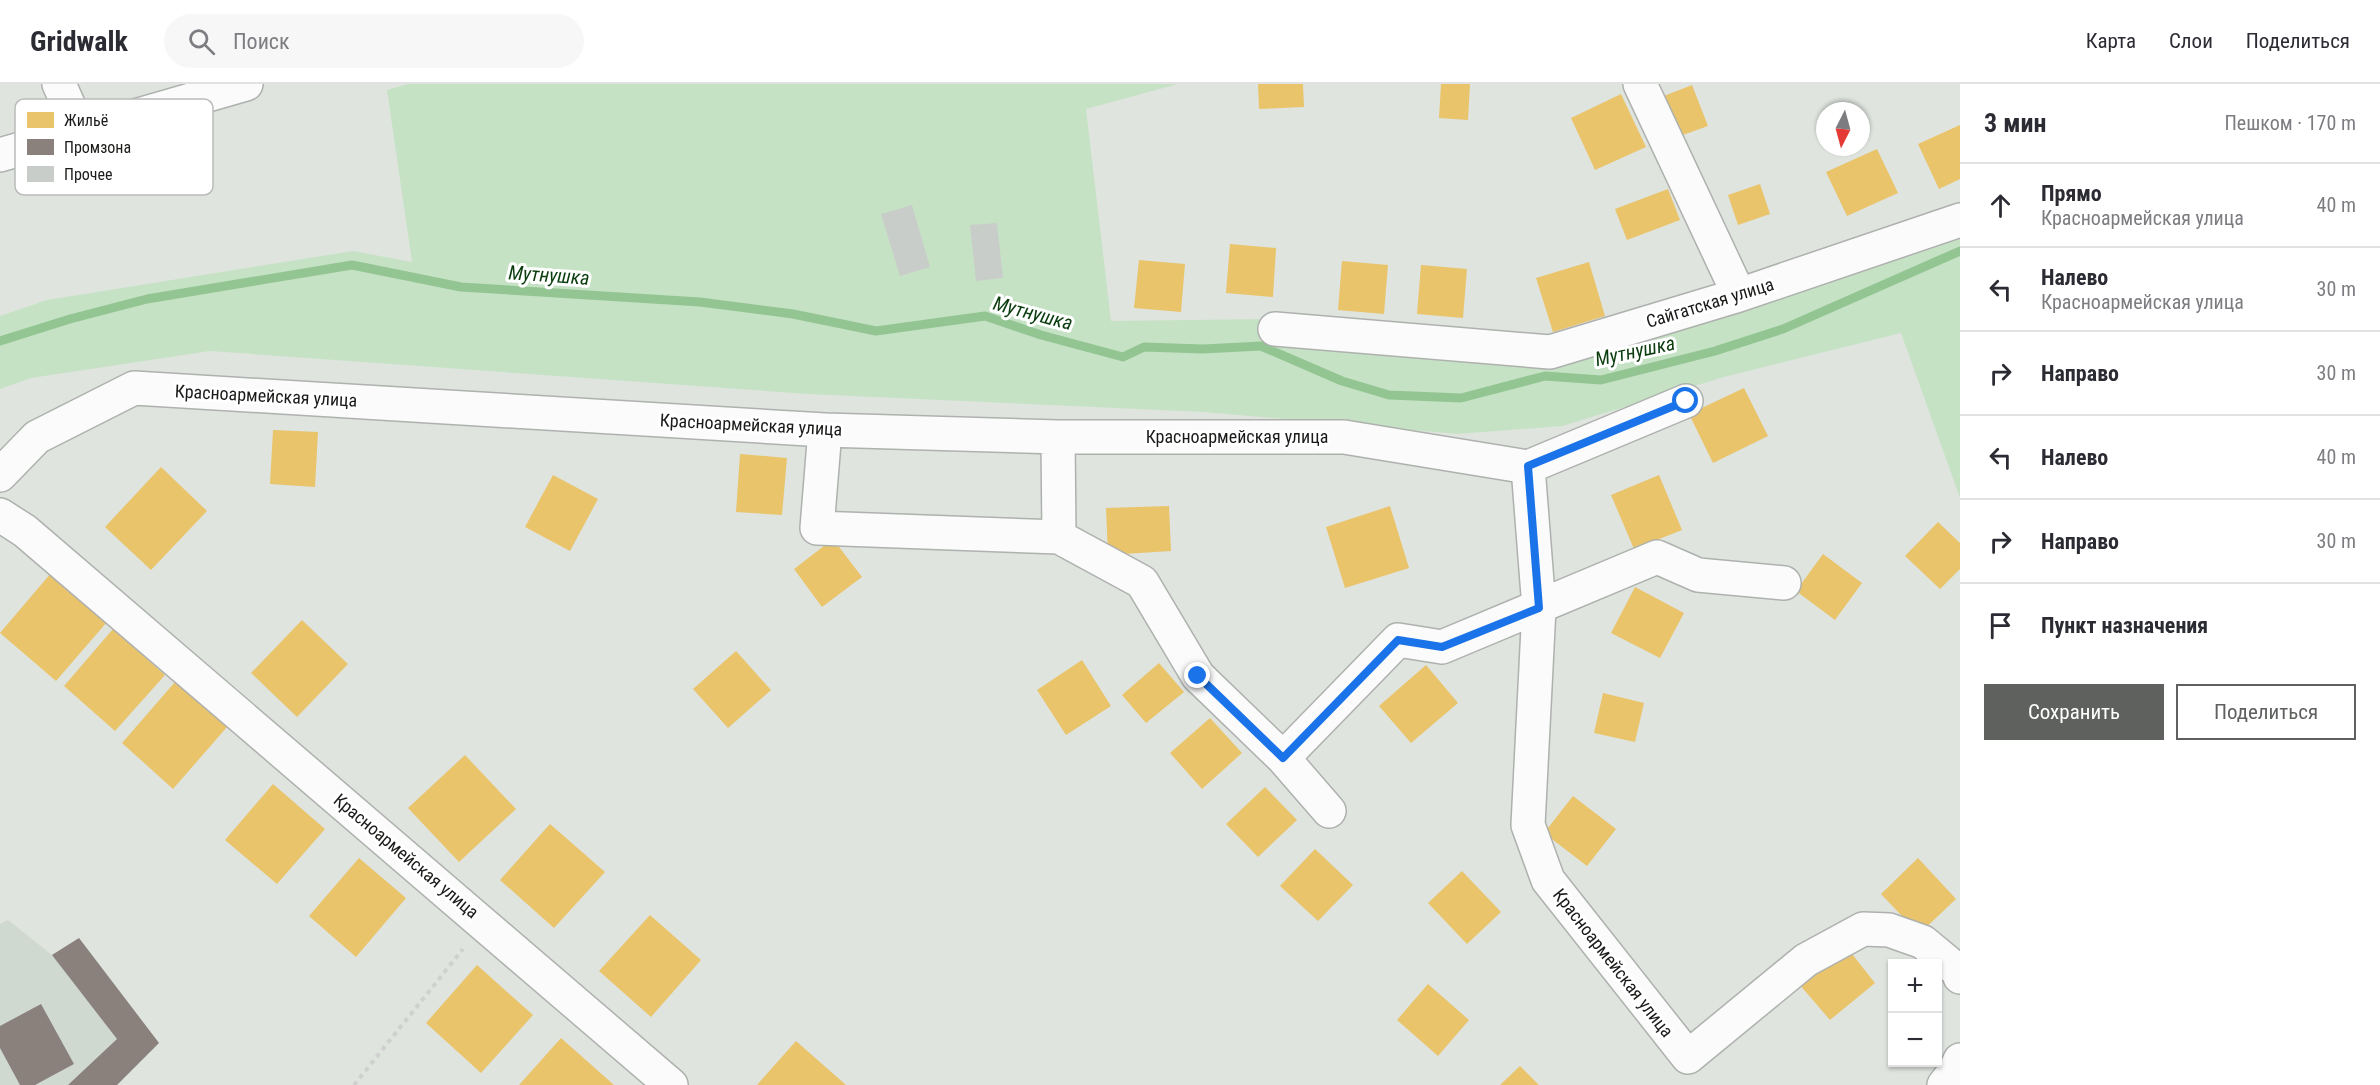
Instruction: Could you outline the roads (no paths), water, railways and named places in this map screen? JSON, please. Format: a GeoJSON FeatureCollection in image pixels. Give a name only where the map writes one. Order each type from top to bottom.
{"type":"FeatureCollection","features":[{"type":"Feature","properties":{"kind":"street"},"geometry":{"type":"LineString","coordinates":[[59,84],[66,99]]}},
{"type":"Feature","properties":{"kind":"street"},"geometry":{"type":"LineString","coordinates":[[193,99],[246,84]]}},
{"type":"Feature","properties":{"kind":"street"},"geometry":{"type":"LineString","coordinates":[[1640,84],[1739,295]]}},
{"type":"Feature","properties":{"kind":"street"},"geometry":{"type":"LineString","coordinates":[[0,155],[15,151]]}},
{"type":"Feature","properties":{"kind":"street","name":"Сайгатская улица"},"geometry":{"type":"LineString","coordinates":[[1275,329],[1550,352],[1739,295],[1960,220]]}},
{"type":"Feature","properties":{"kind":"street","name":"Красноармейская улица"},"geometry":{"type":"LineString","coordinates":[[0,475],[37,437],[134,388],[825,430],[1058,437],[1344,437],[1528,466],[1539,608],[1528,825],[1548,880],[1688,1057],[1806,960],[1863,929],[1889,930],[1923,942],[1958,970],[1960,977]]}},
{"type":"Feature","properties":{"kind":"street"},"geometry":{"type":"LineString","coordinates":[[1528,466],[1686,401]]}},
{"type":"Feature","properties":{"kind":"street"},"geometry":{"type":"LineString","coordinates":[[825,430],[818,528],[1059,537],[1142,582],[1198,676],[1283,758],[1329,811]]}},
{"type":"Feature","properties":{"kind":"street"},"geometry":{"type":"LineString","coordinates":[[1058,437],[1059,537]]}},
{"type":"Feature","properties":{"kind":"street","name":"Красноармейская улица"},"geometry":{"type":"LineString","coordinates":[[0,515],[24,531],[671,1085]]}},
{"type":"Feature","properties":{"kind":"street"},"geometry":{"type":"LineString","coordinates":[[1283,758],[1398,640],[1442,647],[1657,557],[1698,575],[1784,583]]}},
{"type":"Feature","properties":{"kind":"street"},"geometry":{"type":"LineString","coordinates":[[1944,1085],[1960,1060]]}},
{"type":"Feature","properties":{"kind":"waterway","name":"Мутнушка"},"geometry":{"type":"LineString","coordinates":[[0,341],[70,319],[147,299],[352,265],[461,287],[700,302],[793,314],[876,331],[985,316],[1041,335],[1123,357],[1144,347],[1203,349],[1261,346],[1342,381],[1389,395],[1461,398],[1545,376],[1601,380],[1715,351],[1783,329],[1960,251]]}}]}
